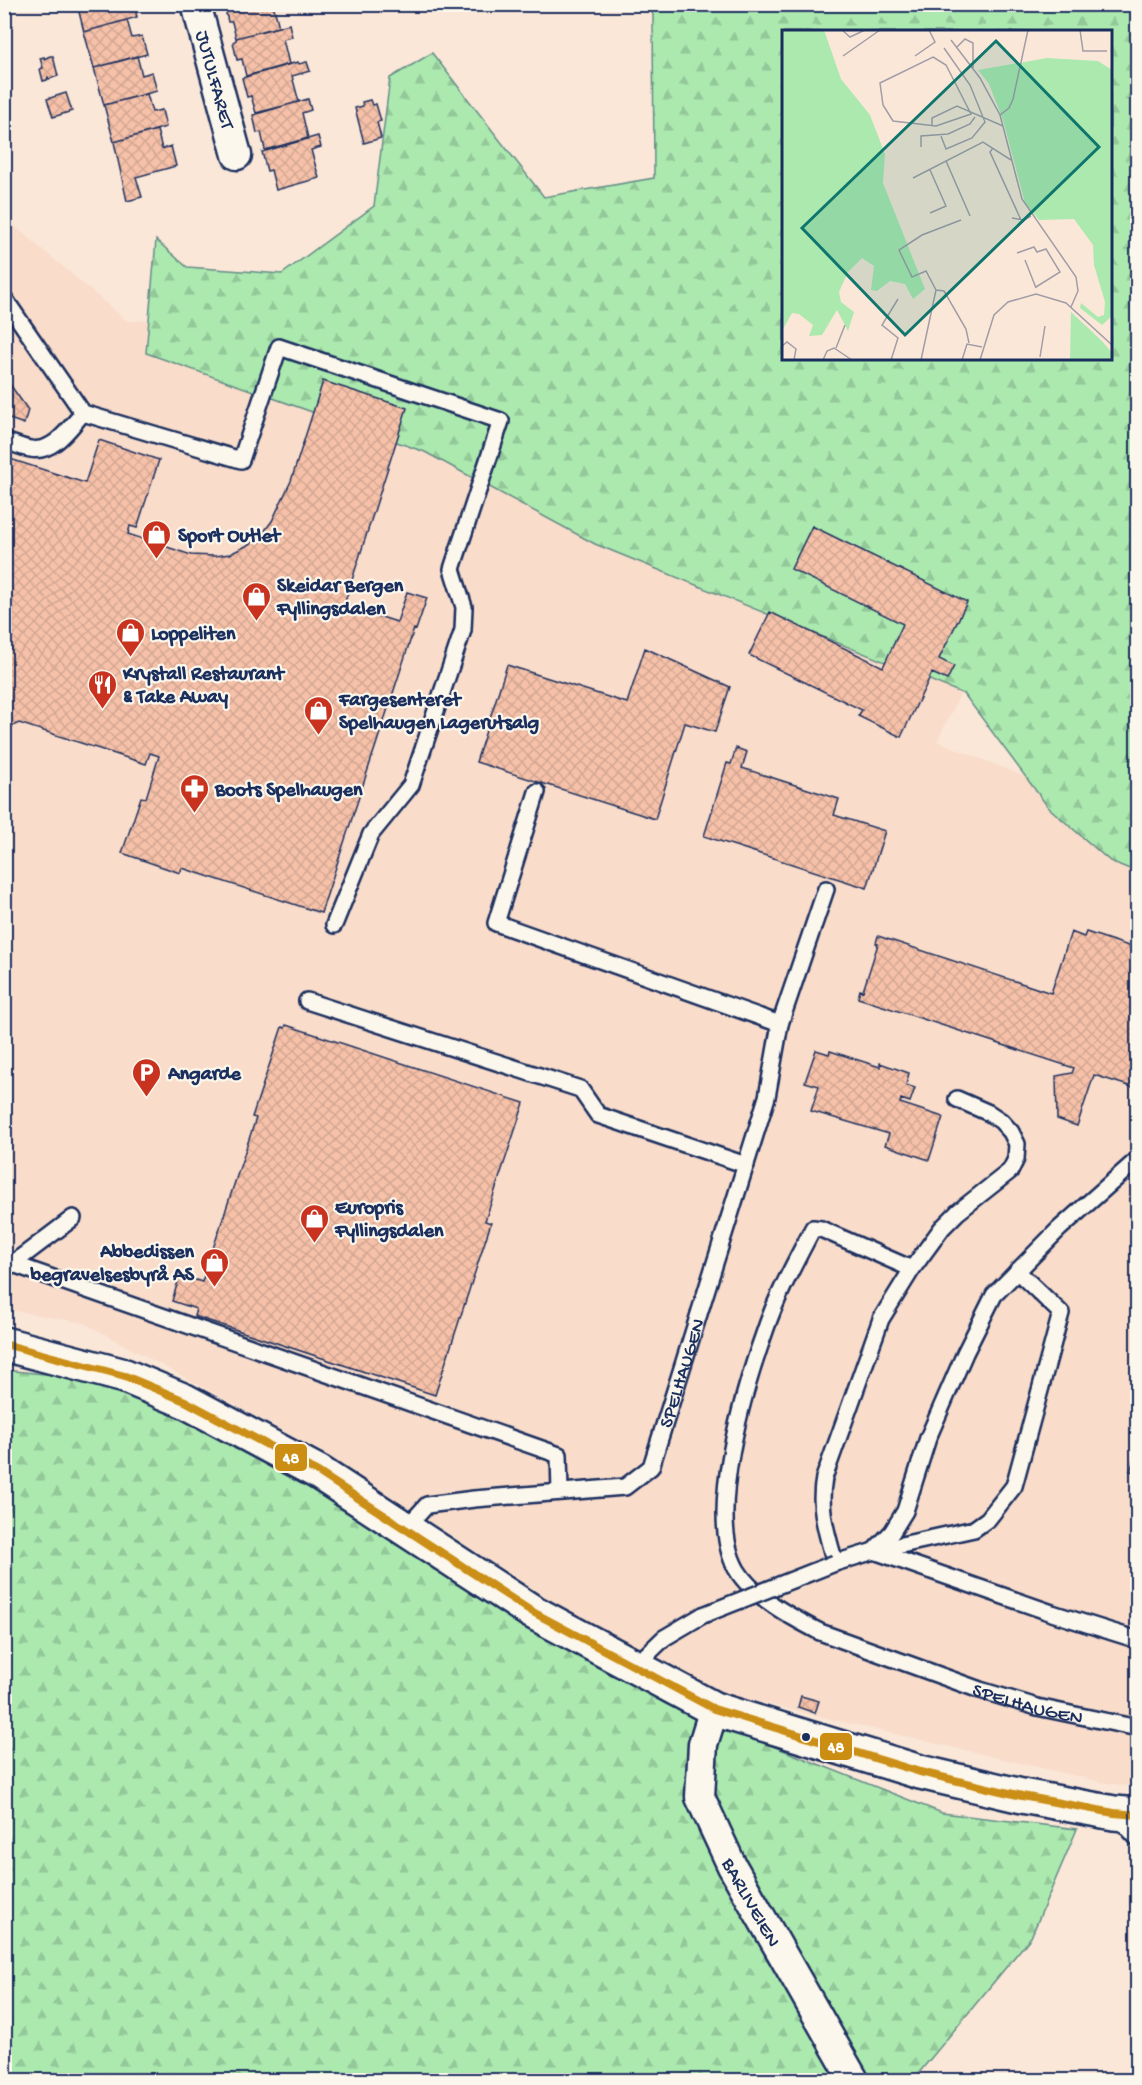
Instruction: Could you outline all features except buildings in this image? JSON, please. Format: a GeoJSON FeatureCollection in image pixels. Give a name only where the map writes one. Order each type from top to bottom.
{"type":"FeatureCollection","features":[{"type":"Feature","properties":{"kind":"main road"},"geometry":{"type":"LineString","coordinates":[[4,1344],[125,1376],[185,1401],[318,1472],[531,1611],[714,1709],[920,1772],[1022,1796],[1126,1814]]}},
{"type":"Feature","properties":{"kind":"street","name":"JUTULFARET"},"geometry":{"type":"LineString","coordinates":[[196,4],[237,155]]}},
{"type":"Feature","properties":{"kind":"street","name":"BARLIVEIEN"},"geometry":{"type":"LineString","coordinates":[[714,1709],[703,1744],[700,1797],[732,1866],[854,2080]]}},
{"type":"Feature","properties":{"kind":"lane"},"geometry":{"type":"LineString","coordinates":[[4,298],[83,413],[241,460],[279,347],[501,421],[452,569],[464,607],[463,630],[411,785],[371,834],[334,925]]}},
{"type":"Feature","properties":{"kind":"lane"},"geometry":{"type":"LineString","coordinates":[[4,441],[33,450],[46,449],[57,441],[83,413]]}},
{"type":"Feature","properties":{"kind":"lane"},"geometry":{"type":"LineString","coordinates":[[537,792],[496,923],[780,1024]]}},
{"type":"Feature","properties":{"kind":"lane","name":"SPELHAUGEN"},"geometry":{"type":"LineString","coordinates":[[405,1529],[428,1505],[625,1487],[651,1467],[767,1097],[780,1024],[826,889]]}},
{"type":"Feature","properties":{"kind":"lane"},"geometry":{"type":"LineString","coordinates":[[307,1001],[580,1089],[598,1115],[746,1165]]}},
{"type":"Feature","properties":{"kind":"lane"},"geometry":{"type":"LineString","coordinates":[[835,1563],[820,1496],[824,1478],[881,1319],[912,1269],[942,1228],[958,1212],[1010,1171],[1016,1160],[1017,1144],[1011,1132],[1001,1121],[957,1099]]}},
{"type":"Feature","properties":{"kind":"lane"},"geometry":{"type":"LineString","coordinates":[[874,1551],[892,1532],[905,1511],[928,1438],[965,1353],[994,1295],[1059,1229],[1137,1160]]}},
{"type":"Feature","properties":{"kind":"lane"},"geometry":{"type":"LineString","coordinates":[[9,1267],[73,1218]]}},
{"type":"Feature","properties":{"kind":"lane","name":"SPELHAUGEN"},"geometry":{"type":"LineString","coordinates":[[912,1269],[821,1229],[813,1228],[765,1330],[735,1432],[726,1485],[724,1528],[729,1554],[738,1572],[758,1592],[797,1620],[820,1632],[980,1690],[1037,1707],[1137,1728]]}},
{"type":"Feature","properties":{"kind":"lane"},"geometry":{"type":"LineString","coordinates":[[9,1267],[559,1455],[560,1492]]}},
{"type":"Feature","properties":{"kind":"lane"},"geometry":{"type":"LineString","coordinates":[[634,1667],[664,1638],[703,1615],[835,1563],[874,1551],[974,1529],[988,1519],[1014,1486],[1061,1313],[1017,1271]]}},
{"type":"Feature","properties":{"kind":"lane"},"geometry":{"type":"LineString","coordinates":[[874,1551],[1137,1640]]}},
{"type":"Feature","properties":{"kind":"lane"},"geometry":{"type":"LineString","coordinates":[[1126,1814],[1137,1839]]}},
{"type":"Feature","properties":{"kind":"shaded area"},"geometry":{"type":"Polygon","coordinates":[[[4,217],[127,321],[512,314],[1024,566],[937,741],[1137,822],[1137,1787],[1106,1783],[668,1681],[635,1655],[326,1454],[84,1323],[5,1309],[4,217]]]}},
{"type":"Feature","properties":{"kind":"green space"},"geometry":{"type":"Polygon","coordinates":[[[649,5],[1137,5],[1137,872],[1110,861],[1048,807],[964,694],[595,544],[425,452],[146,353],[156,240],[187,267],[282,274],[374,206],[390,78],[432,53],[544,197],[654,178],[653,15],[649,5]]]}},
{"type":"Feature","properties":{"kind":"green space"},"geometry":{"type":"Polygon","coordinates":[[[4,1370],[85,1378],[143,1388],[666,1704],[942,1813],[1077,1829],[1031,1937],[913,2080],[5,2080],[4,1370]]]}},
{"type":"Feature","properties":{"kind":"transit line","name":"48"},"geometry":{"type":"LineString","coordinates":[[4,1344],[125,1376],[185,1401],[318,1472],[531,1611],[714,1709],[920,1772],[1022,1796],[1114,1813],[1138,1815]]}},
{"type":"Feature","properties":{"kind":"place","name":"Sport Outlet"},"geometry":{"type":"Point","coordinates":[157,560]}},
{"type":"Feature","properties":{"kind":"place","name":"Skeidar Bergen Fyllingsdalen"},"geometry":{"type":"Point","coordinates":[256,622]}},
{"type":"Feature","properties":{"kind":"place","name":"Loppeliten"},"geometry":{"type":"Point","coordinates":[130,658]}},
{"type":"Feature","properties":{"kind":"place","name":"Krystall Restaurant & Take Away"},"geometry":{"type":"Point","coordinates":[102,710]}},
{"type":"Feature","properties":{"kind":"place","name":"Fargesenteret Spelhaugen Lagerutsalg"},"geometry":{"type":"Point","coordinates":[318,736]}},
{"type":"Feature","properties":{"kind":"place","name":"Boots Spelhaugen"},"geometry":{"type":"Point","coordinates":[194,814]}},
{"type":"Feature","properties":{"kind":"place","name":"Angarde"},"geometry":{"type":"Point","coordinates":[147,1098]}},
{"type":"Feature","properties":{"kind":"place","name":"Europris Fyllingsdalen"},"geometry":{"type":"Point","coordinates":[314,1244]}},
{"type":"Feature","properties":{"kind":"place","name":"Abbedissen begravelsesbyrå AS"},"geometry":{"type":"Point","coordinates":[215,1288]}}]}
